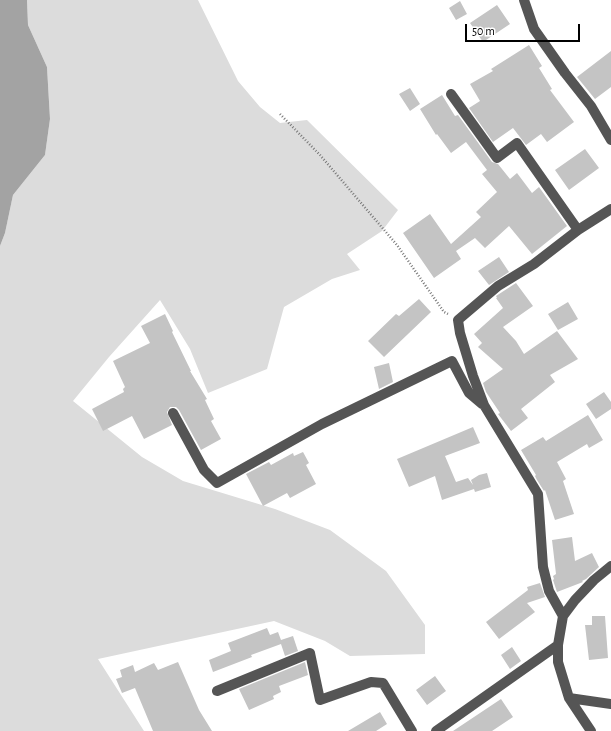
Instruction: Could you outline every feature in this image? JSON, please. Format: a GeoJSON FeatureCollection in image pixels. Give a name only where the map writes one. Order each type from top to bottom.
{"type":"FeatureCollection","features":[{"type":"Feature","properties":{"kind":"street"},"geometry":{"type":"LineString","coordinates":[[524,0],[534,30],[565,73],[592,106],[611,140]]}},
{"type":"Feature","properties":{"kind":"street"},"geometry":{"type":"LineString","coordinates":[[451,94],[496,158],[517,143],[578,230]]}},
{"type":"Feature","properties":{"kind":"street"},"geometry":{"type":"LineString","coordinates":[[563,616],[549,591],[543,567],[538,494],[484,405],[473,376],[460,333],[458,320],[498,286],[534,264],[578,230],[611,209]]}},
{"type":"Feature","properties":{"kind":"street"},"geometry":{"type":"LineString","coordinates":[[173,413],[204,470],[217,483],[322,424],[452,361],[470,392],[484,405]]}},
{"type":"Feature","properties":{"kind":"street"},"geometry":{"type":"LineString","coordinates":[[591,731],[569,698],[558,662],[558,645],[563,616],[575,600],[594,580],[611,566]]}},
{"type":"Feature","properties":{"kind":"street"},"geometry":{"type":"LineString","coordinates":[[436,731],[558,645]]}},
{"type":"Feature","properties":{"kind":"street"},"geometry":{"type":"LineString","coordinates":[[217,690],[310,653],[320,700],[370,682],[384,683],[412,731]]}},
{"type":"Feature","properties":{"kind":"street"},"geometry":{"type":"LineString","coordinates":[[569,698],[611,704]]}},
{"type":"Feature","properties":{"kind":"path"},"geometry":{"type":"LineString","coordinates":[[280,114],[320,154],[397,245],[444,312],[458,320]]}},
{"type":"Feature","properties":{"kind":"shaded area"},"geometry":{"type":"Polygon","coordinates":[[[0,0],[27,0],[28,25],[47,67],[50,119],[45,155],[13,195],[5,233],[0,246],[0,0]]]}},
{"type":"Feature","properties":{"kind":"shaded area"},"geometry":{"type":"Polygon","coordinates":[[[27,0],[198,0],[238,81],[260,107],[280,123],[307,120],[398,210],[382,231],[347,254],[360,270],[332,279],[284,307],[267,369],[208,393],[190,349],[160,300],[109,357],[73,401],[142,457],[183,481],[275,509],[330,530],[386,571],[425,625],[425,654],[350,656],[325,641],[274,621],[98,659],[144,731],[0,731],[0,246],[5,233],[13,195],[45,155],[50,119],[47,67],[28,25],[27,0]]]}},
{"type":"Feature","properties":{"kind":"building"},"geometry":{"type":"Polygon","coordinates":[[[460,1],[467,14],[456,20],[449,8],[460,1]]]}},
{"type":"Feature","properties":{"kind":"building"},"geometry":{"type":"Polygon","coordinates":[[[497,5],[510,24],[483,42],[470,23],[497,5]]]}},
{"type":"Feature","properties":{"kind":"building"},"geometry":{"type":"Polygon","coordinates":[[[529,45],[542,66],[539,68],[552,89],[550,90],[574,122],[547,142],[541,134],[526,145],[513,128],[493,142],[469,108],[480,101],[470,84],[493,71],[491,69],[529,45]]]}},
{"type":"Feature","properties":{"kind":"building"},"geometry":{"type":"Polygon","coordinates":[[[611,51],[611,87],[595,99],[577,77],[611,51]]]}},
{"type":"Feature","properties":{"kind":"building"},"geometry":{"type":"Polygon","coordinates":[[[410,88],[420,104],[410,111],[399,94],[410,88]]]}},
{"type":"Feature","properties":{"kind":"building"},"geometry":{"type":"Polygon","coordinates":[[[442,95],[455,116],[458,115],[492,162],[498,164],[510,179],[517,173],[532,193],[539,187],[567,226],[532,254],[509,226],[485,248],[475,238],[456,251],[461,259],[434,278],[403,233],[430,214],[451,244],[481,217],[476,212],[497,192],[482,174],[487,170],[466,142],[451,153],[437,134],[436,135],[420,109],[442,95]]]}},
{"type":"Feature","properties":{"kind":"building"},"geometry":{"type":"Polygon","coordinates":[[[585,149],[599,168],[569,190],[555,170],[585,149]]]}},
{"type":"Feature","properties":{"kind":"building"},"geometry":{"type":"Polygon","coordinates":[[[499,257],[509,272],[489,285],[478,271],[499,257]]]}},
{"type":"Feature","properties":{"kind":"building"},"geometry":{"type":"Polygon","coordinates":[[[516,283],[533,306],[503,327],[516,341],[524,354],[557,331],[578,359],[550,375],[555,382],[521,409],[528,418],[511,431],[498,414],[500,413],[486,392],[483,383],[503,369],[478,347],[482,343],[474,334],[503,308],[496,296],[516,283]]]}},
{"type":"Feature","properties":{"kind":"building"},"geometry":{"type":"Polygon","coordinates":[[[419,299],[431,312],[384,357],[368,341],[396,314],[399,316],[419,299]]]}},
{"type":"Feature","properties":{"kind":"building"},"geometry":{"type":"Polygon","coordinates":[[[568,302],[578,319],[558,330],[548,314],[568,302]]]}},
{"type":"Feature","properties":{"kind":"building"},"geometry":{"type":"Polygon","coordinates":[[[165,314],[190,371],[207,399],[205,400],[214,419],[211,421],[221,439],[201,450],[176,407],[170,407],[167,412],[172,425],[144,439],[132,416],[103,431],[92,409],[124,392],[123,389],[125,387],[113,361],[150,343],[141,326],[165,314]]]}},
{"type":"Feature","properties":{"kind":"building"},"geometry":{"type":"Polygon","coordinates":[[[389,363],[393,382],[379,389],[374,367],[389,363]]]}},
{"type":"Feature","properties":{"kind":"building"},"geometry":{"type":"Polygon","coordinates":[[[604,392],[611,402],[611,409],[596,419],[586,404],[604,392]]]}},
{"type":"Feature","properties":{"kind":"building"},"geometry":{"type":"Polygon","coordinates":[[[588,415],[603,440],[589,448],[587,444],[557,462],[566,479],[563,481],[574,514],[555,520],[545,490],[544,491],[537,480],[536,475],[521,450],[543,437],[546,441],[588,415]]]}},
{"type":"Feature","properties":{"kind":"building"},"geometry":{"type":"Polygon","coordinates":[[[473,427],[480,443],[445,456],[456,482],[468,478],[473,485],[471,480],[479,475],[487,473],[491,487],[475,492],[474,489],[442,500],[435,476],[409,487],[397,459],[473,427]]]}},
{"type":"Feature","properties":{"kind":"building"},"geometry":{"type":"Polygon","coordinates":[[[303,452],[309,463],[306,465],[316,484],[290,498],[287,493],[263,506],[246,474],[269,462],[271,465],[293,453],[294,456],[303,452]]]}},
{"type":"Feature","properties":{"kind":"building"},"geometry":{"type":"Polygon","coordinates":[[[572,537],[575,561],[592,553],[599,567],[582,581],[583,582],[557,592],[553,580],[553,576],[556,574],[552,540],[572,537]]]}},
{"type":"Feature","properties":{"kind":"building"},"geometry":{"type":"Polygon","coordinates":[[[540,583],[545,597],[527,603],[535,612],[499,639],[486,622],[528,590],[527,587],[540,583]]]}},
{"type":"Feature","properties":{"kind":"building"},"geometry":{"type":"Polygon","coordinates":[[[592,616],[605,616],[608,658],[589,660],[585,625],[592,625],[592,616]]]}},
{"type":"Feature","properties":{"kind":"building"},"geometry":{"type":"Polygon","coordinates":[[[267,628],[270,635],[278,632],[281,640],[293,636],[298,651],[285,656],[281,644],[251,655],[252,657],[213,672],[209,660],[231,651],[228,643],[267,628]]]}},
{"type":"Feature","properties":{"kind":"building"},"geometry":{"type":"Polygon","coordinates":[[[512,647],[521,661],[510,669],[501,655],[512,647]]]}},
{"type":"Feature","properties":{"kind":"building"},"geometry":{"type":"Polygon","coordinates":[[[178,662],[199,710],[212,731],[153,731],[135,688],[122,693],[116,679],[122,677],[120,670],[133,665],[135,672],[154,663],[158,670],[178,662]]]}},
{"type":"Feature","properties":{"kind":"building"},"geometry":{"type":"Polygon","coordinates":[[[305,662],[308,675],[279,686],[281,692],[273,696],[274,699],[249,710],[239,689],[305,662]]]}},
{"type":"Feature","properties":{"kind":"building"},"geometry":{"type":"Polygon","coordinates":[[[435,676],[446,691],[427,705],[416,690],[435,676]]]}},
{"type":"Feature","properties":{"kind":"building"},"geometry":{"type":"Polygon","coordinates":[[[501,699],[513,717],[492,731],[453,731],[501,699]]]}},
{"type":"Feature","properties":{"kind":"building"},"geometry":{"type":"Polygon","coordinates":[[[380,712],[387,724],[376,731],[348,731],[380,712]]]}}]}
